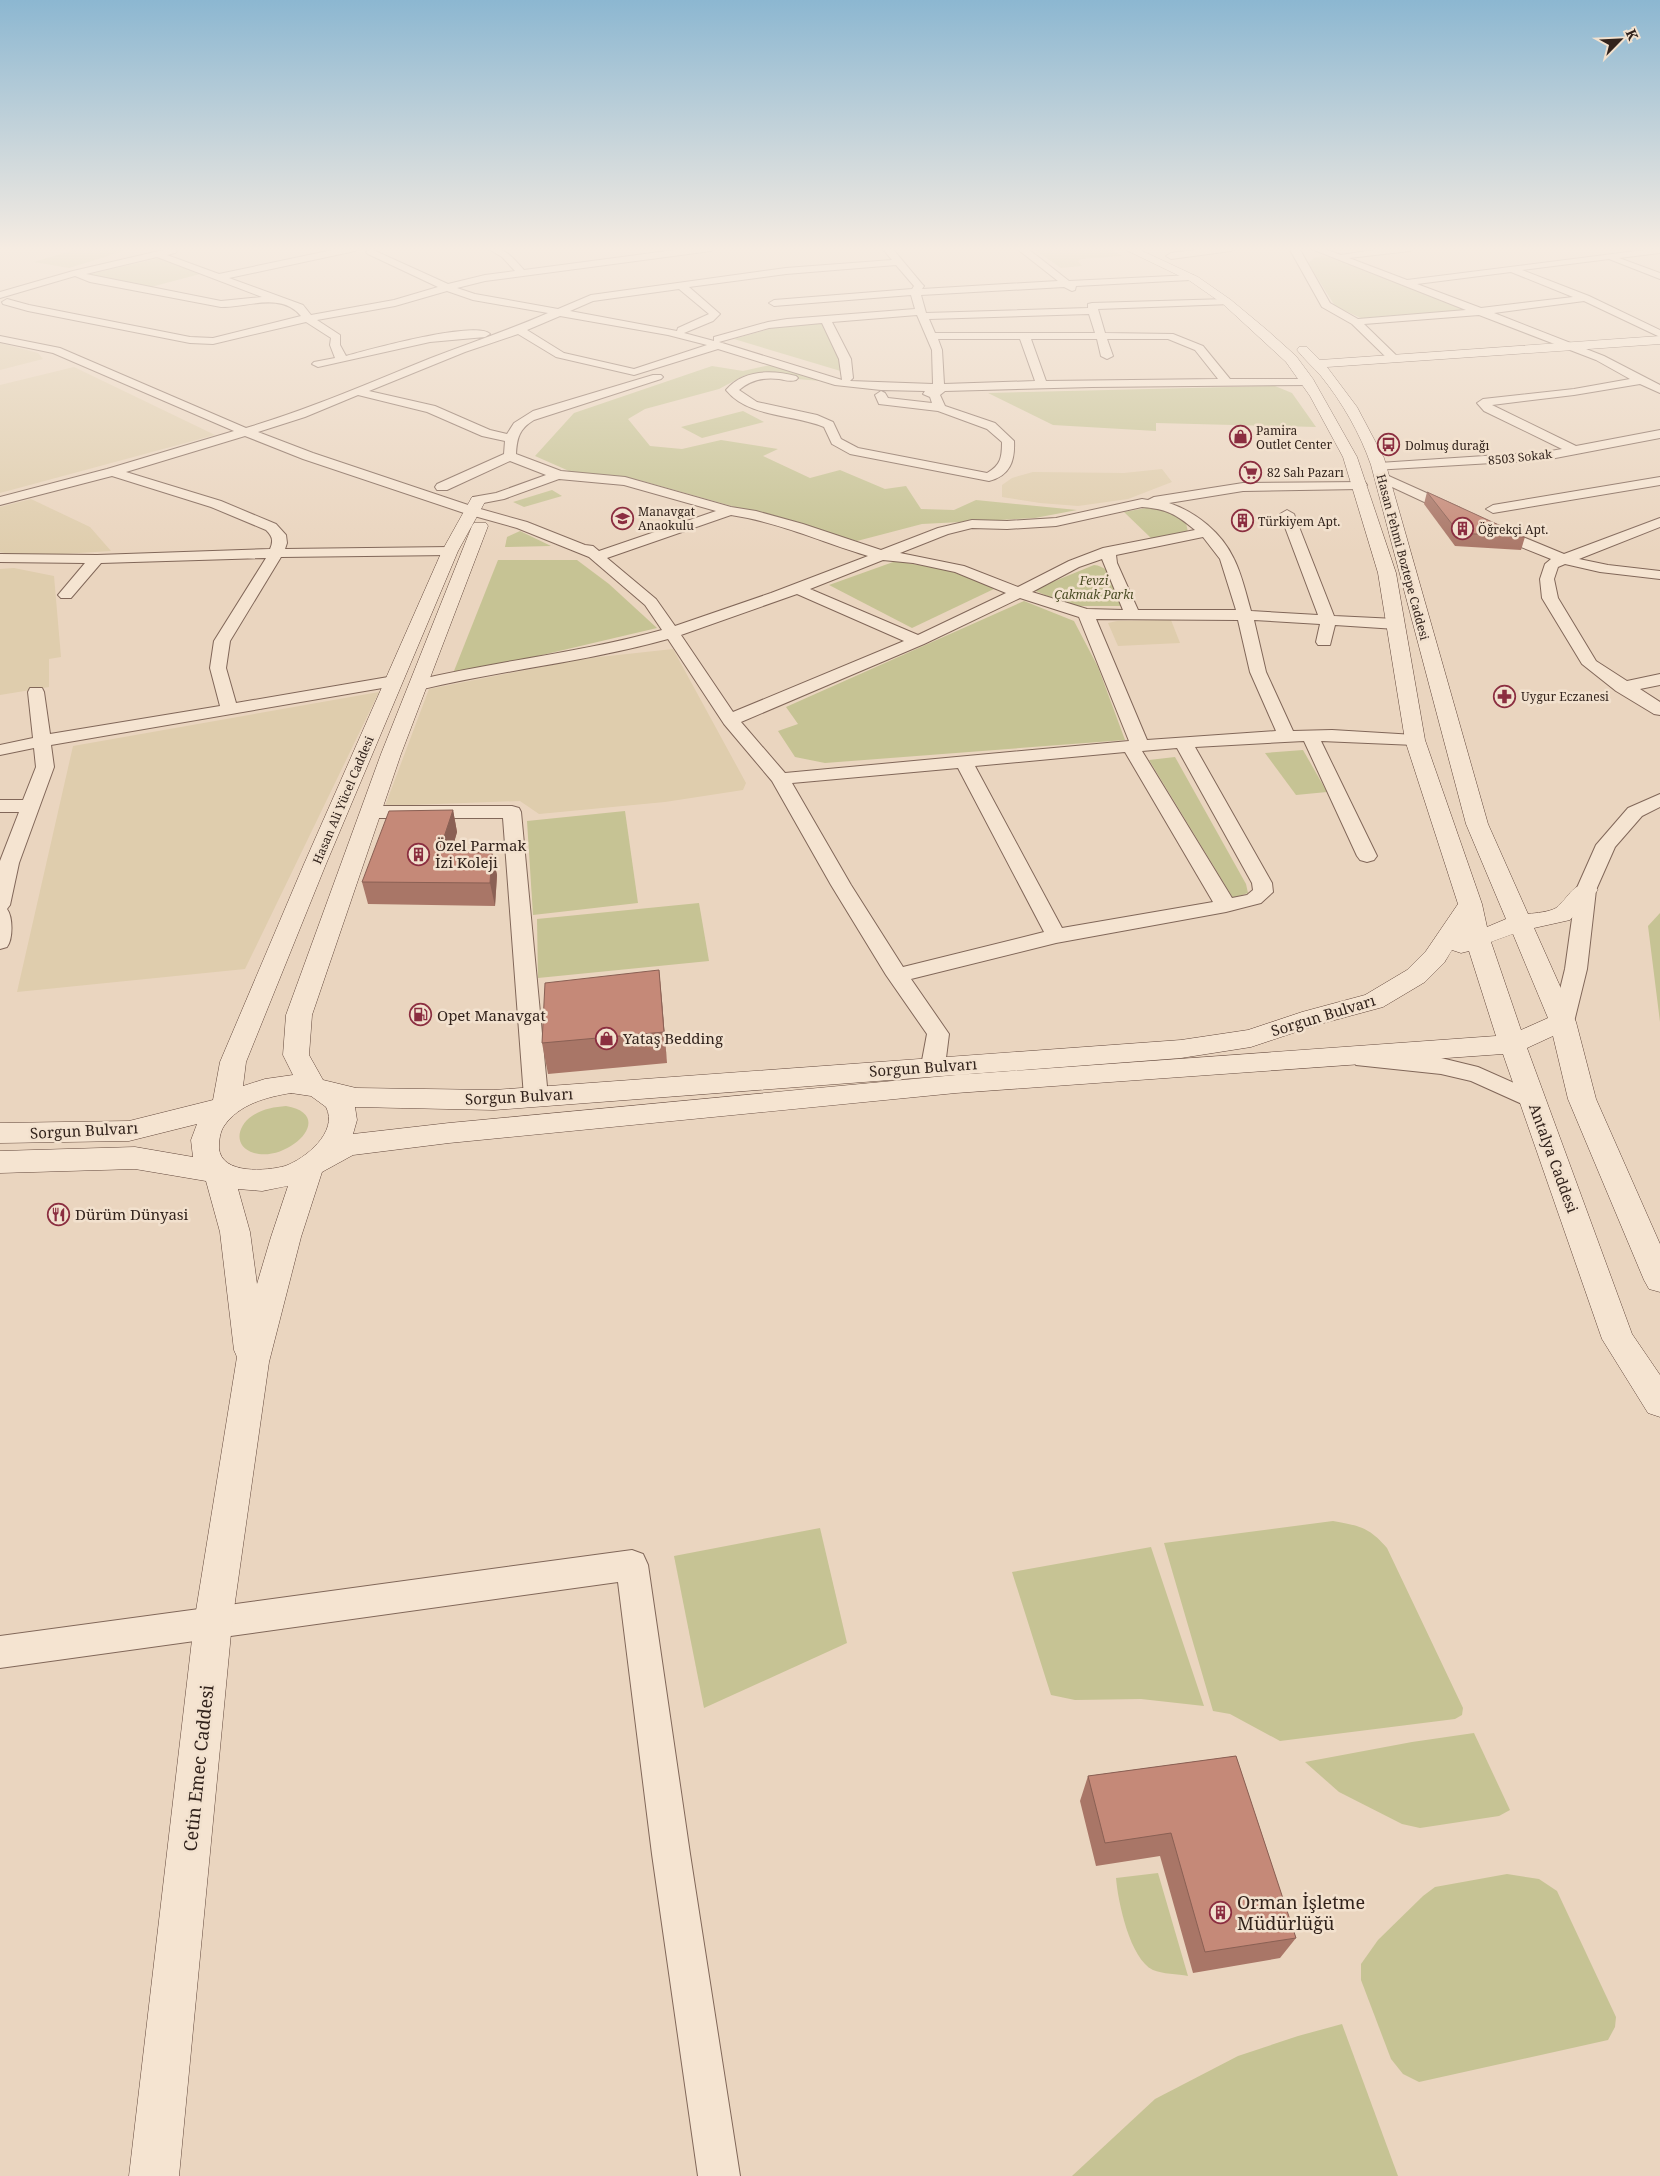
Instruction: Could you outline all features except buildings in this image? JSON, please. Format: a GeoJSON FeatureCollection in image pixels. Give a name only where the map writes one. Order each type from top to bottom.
{"type":"FeatureCollection","features":[{"type":"Feature","properties":{"kind":"main road","name":"Hasan Fehmi Boztepe Caddesi"},"geometry":{"type":"LineString","coordinates":[[1280,350],[1291,359],[1308,382],[1343,442],[1355,468],[1387,573],[1415,740],[1470,904]]}},
{"type":"Feature","properties":{"kind":"main road","name":"Hasan Fehmi Boztepe Caddesi"},"geometry":{"type":"LineString","coordinates":[[1303,350],[1320,367],[1342,395],[1360,425],[1380,472],[1477,824],[1519,923]]}},
{"type":"Feature","properties":{"kind":"main road"},"geometry":{"type":"LineString","coordinates":[[1320,367],[1394,359],[1568,350]]}},
{"type":"Feature","properties":{"kind":"main road"},"geometry":{"type":"LineString","coordinates":[[1320,367],[1570,350]]}},
{"type":"Feature","properties":{"kind":"main road","name":"Hasan Ali Yücel Caddesi"},"geometry":{"type":"LineString","coordinates":[[226,1107],[233,1062],[450,551],[486,505]]}},
{"type":"Feature","properties":{"kind":"main road","name":"Hasan Ali Yücel Caddesi"},"geometry":{"type":"LineString","coordinates":[[320,1089],[296,1055],[299,1014],[370,812],[482,521],[486,505]]}},
{"type":"Feature","properties":{"kind":"main road"},"geometry":{"type":"LineString","coordinates":[[1435,957],[1477,938],[1519,923],[1562,916],[1586,890]]}},
{"type":"Feature","properties":{"kind":"main road","name":"Sorgun Bulvarı"},"geometry":{"type":"LineString","coordinates":[[320,1089],[356,1098],[494,1100],[1182,1049],[1250,1038],[1311,1018],[1374,1001],[1416,976],[1435,957],[1470,904]]}},
{"type":"Feature","properties":{"kind":"main road","name":"Antalya Caddesi"},"geometry":{"type":"LineString","coordinates":[[1470,904],[1477,938],[1512,1044],[1618,1339],[1660,1403]]}},
{"type":"Feature","properties":{"kind":"main road"},"geometry":{"type":"LineString","coordinates":[[1519,923],[1563,1022],[1582,1099],[1660,1280]]}},
{"type":"Feature","properties":{"kind":"main road","name":"Sorgun Bulvarı"},"geometry":{"type":"LineString","coordinates":[[310,1166],[347,1145],[449,1133],[956,1084],[1512,1044],[1563,1022]]}},
{"type":"Feature","properties":{"kind":"main road"},"geometry":{"type":"LineString","coordinates":[[291,1084],[320,1089],[340,1104],[344,1119],[340,1135],[328,1152],[310,1166],[286,1176],[261,1181],[238,1180],[218,1172],[208,1162],[204,1149],[205,1135],[213,1120],[226,1107],[245,1095],[268,1087],[291,1084]]}},
{"type":"Feature","properties":{"kind":"main road","name":"Sorgun Bulvarı"},"geometry":{"type":"LineString","coordinates":[[0,1133],[129,1131],[226,1107]]}},
{"type":"Feature","properties":{"kind":"main road","name":"Sorgun Bulvarı"},"geometry":{"type":"LineString","coordinates":[[0,1162],[135,1158],[218,1172]]}},
{"type":"Feature","properties":{"kind":"main road"},"geometry":{"type":"LineString","coordinates":[[252,1362],[286,1237],[310,1166]]}},
{"type":"Feature","properties":{"kind":"main road"},"geometry":{"type":"LineString","coordinates":[[218,1172],[235,1232],[252,1362]]}},
{"type":"Feature","properties":{"kind":"main road","name":"Cetin Emec Caddesi"},"geometry":{"type":"LineString","coordinates":[[154,2176],[213,1623],[252,1362]]}},
{"type":"Feature","properties":{"kind":"street"},"geometry":{"type":"LineString","coordinates":[[54,350],[247,426],[308,456],[486,505],[558,475]]}},
{"type":"Feature","properties":{"kind":"street"},"geometry":{"type":"LineString","coordinates":[[83,350],[157,381]]}},
{"type":"Feature","properties":{"kind":"street"},"geometry":{"type":"LineString","coordinates":[[337,350],[342,360]]}},
{"type":"Feature","properties":{"kind":"street"},"geometry":{"type":"LineString","coordinates":[[318,364],[342,360],[379,350]]}},
{"type":"Feature","properties":{"kind":"street"},"geometry":{"type":"LineString","coordinates":[[0,501],[112,472],[247,426],[265,426],[301,414],[355,391],[465,350]]}},
{"type":"Feature","properties":{"kind":"street"},"geometry":{"type":"LineString","coordinates":[[551,350],[560,355],[634,372],[646,370],[707,350]]}},
{"type":"Feature","properties":{"kind":"street"},"geometry":{"type":"LineString","coordinates":[[510,456],[510,438],[516,426],[523,420],[537,414],[647,381],[710,350]]}},
{"type":"Feature","properties":{"kind":"street"},"geometry":{"type":"LineString","coordinates":[[729,350],[835,382],[876,386],[937,388],[1018,385],[1308,382]]}},
{"type":"Feature","properties":{"kind":"street"},"geometry":{"type":"LineString","coordinates":[[738,350],[847,378],[937,388]]}},
{"type":"Feature","properties":{"kind":"street"},"geometry":{"type":"LineString","coordinates":[[841,350],[846,359],[847,378]]}},
{"type":"Feature","properties":{"kind":"street"},"geometry":{"type":"LineString","coordinates":[[937,350],[937,388],[940,408]]}},
{"type":"Feature","properties":{"kind":"street"},"geometry":{"type":"LineString","coordinates":[[1029,350],[1042,385]]}},
{"type":"Feature","properties":{"kind":"street"},"geometry":{"type":"LineString","coordinates":[[1105,350],[1107,356]]}},
{"type":"Feature","properties":{"kind":"street"},"geometry":{"type":"LineString","coordinates":[[1200,350],[1227,382]]}},
{"type":"Feature","properties":{"kind":"street"},"geometry":{"type":"LineString","coordinates":[[1384,350],[1394,359]]}},
{"type":"Feature","properties":{"kind":"street"},"geometry":{"type":"LineString","coordinates":[[1579,350],[1660,390]]}},
{"type":"Feature","properties":{"kind":"street"},"geometry":{"type":"LineString","coordinates":[[881,395],[883,401],[940,408],[991,426],[1008,441],[1007,464],[1001,471],[989,477],[854,451],[836,440],[829,425],[813,418],[753,405],[732,390],[743,380],[756,376],[782,375],[881,395],[937,388]]}},
{"type":"Feature","properties":{"kind":"street"},"geometry":{"type":"LineString","coordinates":[[1574,450],[1488,408],[1483,402],[1574,392],[1641,380]]}},
{"type":"Feature","properties":{"kind":"street"},"geometry":{"type":"LineString","coordinates":[[355,391],[431,409],[486,433],[510,438]]}},
{"type":"Feature","properties":{"kind":"street"},"geometry":{"type":"LineString","coordinates":[[265,426],[300,438]]}},
{"type":"Feature","properties":{"kind":"street","name":"8503 Sokak"},"geometry":{"type":"LineString","coordinates":[[1380,472],[1545,456],[1660,434]]}},
{"type":"Feature","properties":{"kind":"street"},"geometry":{"type":"LineString","coordinates":[[442,487],[510,456],[558,475],[597,480],[625,481],[730,511],[751,514],[798,527],[881,555],[913,559],[959,569],[1018,593],[1086,614],[1246,615],[1396,624]]}},
{"type":"Feature","properties":{"kind":"street"},"geometry":{"type":"LineString","coordinates":[[112,472],[216,504],[271,527],[280,535],[280,543],[276,553],[222,641],[217,655],[217,672],[230,710]]}},
{"type":"Feature","properties":{"kind":"street"},"geometry":{"type":"LineString","coordinates":[[1380,472],[1463,515]]}},
{"type":"Feature","properties":{"kind":"street"},"geometry":{"type":"LineString","coordinates":[[405,474],[486,505],[522,525],[599,556],[651,602],[730,720],[780,779],[840,885],[897,975],[938,1034],[933,1066]]}},
{"type":"Feature","properties":{"kind":"street"},"geometry":{"type":"LineString","coordinates":[[1493,509],[1660,481]]}},
{"type":"Feature","properties":{"kind":"street"},"geometry":{"type":"LineString","coordinates":[[419,685],[452,676],[580,655],[673,633],[943,531],[972,524],[1007,525],[1056,522],[1142,503],[1219,490],[1360,485]]}},
{"type":"Feature","properties":{"kind":"street"},"geometry":{"type":"LineString","coordinates":[[1262,487],[1275,502]]}},
{"type":"Feature","properties":{"kind":"street"},"geometry":{"type":"LineString","coordinates":[[1620,488],[1660,494]]}},
{"type":"Feature","properties":{"kind":"street"},"geometry":{"type":"LineString","coordinates":[[1219,490],[1180,503],[1178,506],[1182,512],[1213,538],[1227,559],[1246,615],[1258,672],[1287,736]]}},
{"type":"Feature","properties":{"kind":"street"},"geometry":{"type":"LineString","coordinates":[[1142,503],[1163,505],[1182,512]]}},
{"type":"Feature","properties":{"kind":"street"},"geometry":{"type":"LineString","coordinates":[[599,556],[730,511]]}},
{"type":"Feature","properties":{"kind":"street"},"geometry":{"type":"LineString","coordinates":[[1287,514],[1328,621],[1324,642]]}},
{"type":"Feature","properties":{"kind":"street"},"geometry":{"type":"LineString","coordinates":[[1660,522],[1552,564],[1548,580],[1550,598],[1590,664],[1622,687],[1660,710]]}},
{"type":"Feature","properties":{"kind":"street"},"geometry":{"type":"LineString","coordinates":[[1481,524],[1536,549],[1564,559],[1593,566],[1660,575]]}},
{"type":"Feature","properties":{"kind":"street"},"geometry":{"type":"LineString","coordinates":[[730,720],[918,641],[1074,564],[1108,551],[1206,532]]}},
{"type":"Feature","properties":{"kind":"street"},"geometry":{"type":"LineString","coordinates":[[1,558],[97,559],[276,553],[450,551]]}},
{"type":"Feature","properties":{"kind":"street"},"geometry":{"type":"LineString","coordinates":[[1108,551],[1110,563],[1132,613]]}},
{"type":"Feature","properties":{"kind":"street"},"geometry":{"type":"LineString","coordinates":[[66,595],[97,559]]}},
{"type":"Feature","properties":{"kind":"street"},"geometry":{"type":"LineString","coordinates":[[796,588],[918,641]]}},
{"type":"Feature","properties":{"kind":"street"},"geometry":{"type":"LineString","coordinates":[[1086,614],[1135,746],[1226,906]]}},
{"type":"Feature","properties":{"kind":"street"},"geometry":{"type":"LineString","coordinates":[[1622,687],[1650,683],[1660,679]]}},
{"type":"Feature","properties":{"kind":"street"},"geometry":{"type":"LineString","coordinates":[[0,750],[42,740],[394,681]]}},
{"type":"Feature","properties":{"kind":"street"},"geometry":{"type":"LineString","coordinates":[[0,905],[9,863],[45,767],[36,692]]}},
{"type":"Feature","properties":{"kind":"street"},"geometry":{"type":"LineString","coordinates":[[1310,735],[1367,856]]}},
{"type":"Feature","properties":{"kind":"street"},"geometry":{"type":"LineString","coordinates":[[780,779],[1135,746],[1287,736],[1332,735],[1415,740]]}},
{"type":"Feature","properties":{"kind":"street"},"geometry":{"type":"LineString","coordinates":[[897,975],[1056,936],[1226,906],[1254,899],[1264,892],[1262,883],[1184,744]]}},
{"type":"Feature","properties":{"kind":"street"},"geometry":{"type":"LineString","coordinates":[[964,762],[1056,936]]}},
{"type":"Feature","properties":{"kind":"street"},"geometry":{"type":"LineString","coordinates":[[1563,1022],[1576,969],[1586,890],[1606,845],[1635,812],[1660,800]]}},
{"type":"Feature","properties":{"kind":"street"},"geometry":{"type":"LineString","coordinates":[[0,806],[31,806]]}},
{"type":"Feature","properties":{"kind":"street"},"geometry":{"type":"LineString","coordinates":[[370,812],[512,812],[536,1097]]}},
{"type":"Feature","properties":{"kind":"street","name":"Sorgun Bulvarı"},"geometry":{"type":"LineString","coordinates":[[1345,1057],[1441,1066],[1478,1075],[1533,1101]]}},
{"type":"Feature","properties":{"kind":"street"},"geometry":{"type":"LineString","coordinates":[[0,1652],[632,1565],[673,1864],[719,2176]]}},
{"type":"Feature","properties":{"kind":"shaded area"},"geometry":{"type":"Polygon","coordinates":[[[0,350],[25,350],[38,353],[43,359],[0,370],[0,350]]]}},
{"type":"Feature","properties":{"kind":"shaded area"},"geometry":{"type":"Polygon","coordinates":[[[74,367],[215,435],[0,493],[0,385],[74,367]]]}},
{"type":"Feature","properties":{"kind":"shaded area"},"geometry":{"type":"Polygon","coordinates":[[[1162,469],[1172,482],[1128,499],[1078,506],[1002,497],[1002,485],[1012,478],[1033,472],[1124,473],[1162,469]]]}},
{"type":"Feature","properties":{"kind":"shaded area"},"geometry":{"type":"Polygon","coordinates":[[[31,499],[90,527],[111,551],[46,555],[0,552],[0,507],[31,499]]]}},
{"type":"Feature","properties":{"kind":"shaded area"},"geometry":{"type":"Polygon","coordinates":[[[14,568],[54,576],[61,657],[49,659],[49,687],[0,695],[0,569],[14,568]]]}},
{"type":"Feature","properties":{"kind":"shaded area"},"geometry":{"type":"Polygon","coordinates":[[[1171,620],[1180,643],[1118,646],[1108,623],[1117,621],[1171,620]]]}},
{"type":"Feature","properties":{"kind":"shaded area"},"geometry":{"type":"Polygon","coordinates":[[[673,649],[746,783],[743,790],[665,802],[539,814],[520,801],[385,806],[429,689],[581,659],[673,649]]]}},
{"type":"Feature","properties":{"kind":"shaded area"},"geometry":{"type":"Polygon","coordinates":[[[379,692],[245,969],[17,992],[73,746],[379,692]]]}},
{"type":"Feature","properties":{"kind":"green space"},"geometry":{"type":"Polygon","coordinates":[[[769,350],[835,350],[844,372],[769,350]]]}},
{"type":"Feature","properties":{"kind":"green space"},"geometry":{"type":"Polygon","coordinates":[[[770,365],[821,381],[745,375],[719,389],[645,409],[628,419],[650,446],[682,449],[721,440],[778,449],[763,456],[810,478],[840,470],[885,489],[906,486],[921,509],[954,510],[976,500],[1077,510],[1035,518],[922,524],[857,541],[635,479],[585,478],[535,456],[574,413],[712,366],[743,371],[770,365]]]}},
{"type":"Feature","properties":{"kind":"green space"},"geometry":{"type":"Polygon","coordinates":[[[1275,386],[1292,393],[1316,427],[1156,423],[1156,431],[1053,425],[988,393],[1275,386]]]}},
{"type":"Feature","properties":{"kind":"green space"},"geometry":{"type":"Polygon","coordinates":[[[743,411],[764,422],[702,438],[681,427],[743,411]]]}},
{"type":"Feature","properties":{"kind":"green space"},"geometry":{"type":"Polygon","coordinates":[[[552,490],[562,496],[524,507],[513,502],[552,490]]]}},
{"type":"Feature","properties":{"kind":"green space"},"geometry":{"type":"Polygon","coordinates":[[[1157,506],[1186,523],[1188,532],[1151,538],[1124,512],[1157,506]]]}},
{"type":"Feature","properties":{"kind":"green space"},"geometry":{"type":"Polygon","coordinates":[[[520,531],[551,546],[505,547],[507,537],[520,531]]]}},
{"type":"Feature","properties":{"kind":"green space"},"geometry":{"type":"Polygon","coordinates":[[[498,560],[577,560],[609,584],[657,628],[452,676],[498,560]]]}},
{"type":"Feature","properties":{"kind":"green space"},"geometry":{"type":"Polygon","coordinates":[[[896,561],[947,570],[996,588],[912,628],[829,585],[896,561]]]}},
{"type":"Feature","properties":{"kind":"green space","name":"Fevzi Çakmak Parkı"},"geometry":{"type":"Polygon","coordinates":[[[1094,565],[1101,567],[1111,575],[1125,606],[1072,606],[1033,590],[1094,565]]]}},
{"type":"Feature","properties":{"kind":"green space"},"geometry":{"type":"Polygon","coordinates":[[[1024,601],[1074,621],[1098,667],[1125,740],[825,763],[795,757],[778,731],[798,724],[786,707],[1024,601]]]}},
{"type":"Feature","properties":{"kind":"green space"},"geometry":{"type":"Polygon","coordinates":[[[1303,750],[1327,792],[1296,795],[1265,753],[1303,750]]]}},
{"type":"Feature","properties":{"kind":"green space"},"geometry":{"type":"Polygon","coordinates":[[[1175,757],[1246,884],[1248,893],[1233,898],[1149,760],[1175,757]]]}},
{"type":"Feature","properties":{"kind":"green space"},"geometry":{"type":"Polygon","coordinates":[[[625,811],[638,903],[533,915],[527,821],[625,811]]]}},
{"type":"Feature","properties":{"kind":"green space"},"geometry":{"type":"Polygon","coordinates":[[[699,903],[709,961],[538,978],[537,919],[699,903]]]}},
{"type":"Feature","properties":{"kind":"green space"},"geometry":{"type":"Polygon","coordinates":[[[1660,913],[1660,1022],[1648,926],[1660,913]]]}},
{"type":"Feature","properties":{"kind":"green space"},"geometry":{"type":"Polygon","coordinates":[[[286,1106],[301,1111],[308,1119],[308,1127],[302,1137],[293,1145],[281,1151],[267,1154],[254,1153],[247,1150],[240,1141],[240,1136],[243,1125],[247,1120],[264,1110],[286,1106]]]}},
{"type":"Feature","properties":{"kind":"green space"},"geometry":{"type":"Polygon","coordinates":[[[1333,1521],[1363,1528],[1375,1536],[1387,1548],[1463,1708],[1462,1715],[1455,1719],[1280,1741],[1230,1714],[1213,1711],[1164,1543],[1333,1521]]]}},
{"type":"Feature","properties":{"kind":"green space"},"geometry":{"type":"Polygon","coordinates":[[[820,1528],[847,1643],[704,1708],[674,1556],[820,1528]]]}},
{"type":"Feature","properties":{"kind":"green space"},"geometry":{"type":"Polygon","coordinates":[[[1151,1547],[1204,1706],[1141,1699],[1075,1700],[1051,1695],[1012,1572],[1151,1547]]]}},
{"type":"Feature","properties":{"kind":"green space"},"geometry":{"type":"Polygon","coordinates":[[[1474,1733],[1510,1810],[1499,1816],[1420,1828],[1402,1824],[1339,1792],[1305,1762],[1412,1742],[1474,1733]]]}},
{"type":"Feature","properties":{"kind":"green space"},"geometry":{"type":"Polygon","coordinates":[[[1158,1873],[1188,1976],[1153,1970],[1145,1964],[1138,1954],[1127,1929],[1119,1901],[1116,1878],[1158,1873]]]}},
{"type":"Feature","properties":{"kind":"green space"},"geometry":{"type":"Polygon","coordinates":[[[1507,1874],[1539,1879],[1557,1891],[1616,2017],[1615,2027],[1608,2040],[1419,2082],[1403,2074],[1391,2059],[1361,1980],[1361,1964],[1378,1940],[1423,1896],[1435,1887],[1507,1874]]]}},
{"type":"Feature","properties":{"kind":"green space"},"geometry":{"type":"Polygon","coordinates":[[[1342,2024],[1398,2176],[1072,2176],[1155,2099],[1238,2056],[1342,2024]]]}},
{"type":"Feature","properties":{"kind":"place","name":"Pamira Outlet Center"},"geometry":{"type":"Point","coordinates":[1240,437]}},
{"type":"Feature","properties":{"kind":"place","name":"Dolmuş durağı"},"geometry":{"type":"Point","coordinates":[1389,445]}},
{"type":"Feature","properties":{"kind":"place","name":"82 Salı Pazarı"},"geometry":{"type":"Point","coordinates":[1251,472]}},
{"type":"Feature","properties":{"kind":"place","name":"Manavgat Anaokulu"},"geometry":{"type":"Point","coordinates":[622,518]}},
{"type":"Feature","properties":{"kind":"place","name":"Türkiyem Apt."},"geometry":{"type":"Point","coordinates":[1242,521]}},
{"type":"Feature","properties":{"kind":"place","name":"Öğrekçi Apt."},"geometry":{"type":"Point","coordinates":[1462,529]}},
{"type":"Feature","properties":{"kind":"place","name":"Uygur Eczanesi"},"geometry":{"type":"Point","coordinates":[1505,696]}},
{"type":"Feature","properties":{"kind":"place","name":"Özel Parmak İzi Koleji"},"geometry":{"type":"Point","coordinates":[419,854]}},
{"type":"Feature","properties":{"kind":"place","name":"Opet Manavgat"},"geometry":{"type":"Point","coordinates":[421,1015]}},
{"type":"Feature","properties":{"kind":"place","name":"Yataş Bedding"},"geometry":{"type":"Point","coordinates":[607,1038]}},
{"type":"Feature","properties":{"kind":"place","name":"Dürüm Dünyasi"},"geometry":{"type":"Point","coordinates":[59,1214]}},
{"type":"Feature","properties":{"kind":"place","name":"Orman İşletme Müdürlüğü"},"geometry":{"type":"Point","coordinates":[1221,1912]}}]}
